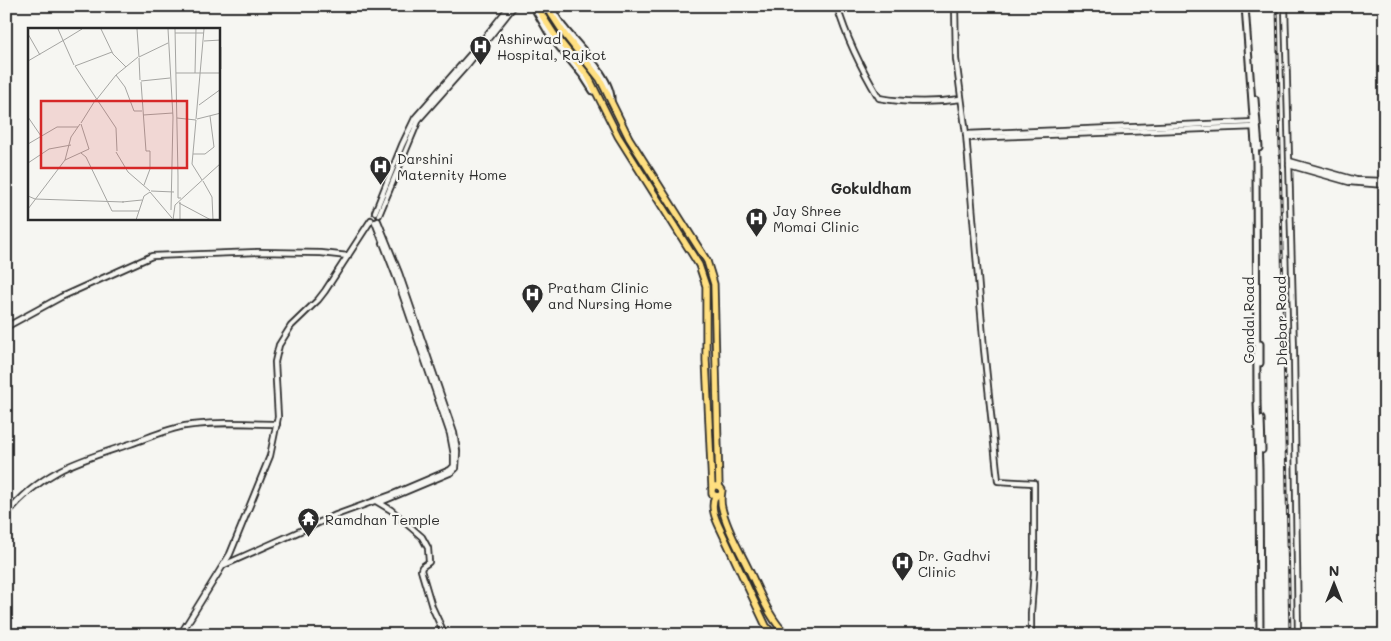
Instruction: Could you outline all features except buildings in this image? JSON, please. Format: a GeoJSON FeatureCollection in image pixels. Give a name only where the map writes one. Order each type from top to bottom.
{"type":"FeatureCollection","features":[{"type":"Feature","properties":{"kind":"highway"},"geometry":{"type":"LineString","coordinates":[[534,6],[588,76],[618,136],[699,265],[706,286],[706,360],[716,487]]}},
{"type":"Feature","properties":{"kind":"highway"},"geometry":{"type":"LineString","coordinates":[[546,6],[565,35],[596,73],[629,138],[707,261],[714,284],[716,487],[712,492],[717,496],[726,523],[772,615],[782,631],[787,635]]}},
{"type":"Feature","properties":{"kind":"highway"},"geometry":{"type":"LineString","coordinates":[[674,225],[676,221],[681,221]]}},
{"type":"Feature","properties":{"kind":"highway"},"geometry":{"type":"LineString","coordinates":[[679,234],[685,237],[689,233]]}},
{"type":"Feature","properties":{"kind":"highway"},"geometry":{"type":"LineString","coordinates":[[716,487],[722,490],[717,496],[713,508],[718,524],[766,626],[774,635]]}},
{"type":"Feature","properties":{"kind":"main road"},"geometry":{"type":"LineString","coordinates":[[534,6],[550,37],[584,77],[598,102],[604,107]]}},
{"type":"Feature","properties":{"kind":"main road"},"geometry":{"type":"LineString","coordinates":[[550,6],[564,28],[601,74],[611,94],[611,102]]}},
{"type":"Feature","properties":{"kind":"main road","name":"Gondal Road"},"geometry":{"type":"LineString","coordinates":[[1246,6],[1256,158],[1258,437],[1262,635]]}},
{"type":"Feature","properties":{"kind":"main road","name":"Gondal Road"},"geometry":{"type":"LineString","coordinates":[[1255,125],[1259,154],[1262,635]]}},
{"type":"Feature","properties":{"kind":"street"},"geometry":{"type":"LineString","coordinates":[[180,635],[224,565],[242,527],[270,456],[277,424],[275,362],[279,345],[291,326],[318,300],[366,229],[372,226],[402,145],[415,118],[510,6]]}},
{"type":"Feature","properties":{"kind":"street"},"geometry":{"type":"LineString","coordinates":[[377,213],[419,119],[485,43],[514,6]]}},
{"type":"Feature","properties":{"kind":"street"},"geometry":{"type":"LineString","coordinates":[[837,6],[845,34],[854,54],[879,98],[939,103],[962,99]]}},
{"type":"Feature","properties":{"kind":"street"},"geometry":{"type":"LineString","coordinates":[[955,6],[956,59],[967,136],[985,356],[998,481],[1034,483],[1034,572],[1031,635]]}},
{"type":"Feature","properties":{"kind":"street","name":"Dhebar Road"},"geometry":{"type":"LineString","coordinates":[[1285,6],[1298,635]]}},
{"type":"Feature","properties":{"kind":"street"},"geometry":{"type":"LineString","coordinates":[[967,136],[1255,125]]}},
{"type":"Feature","properties":{"kind":"street"},"geometry":{"type":"LineString","coordinates":[[1289,163],[1356,180],[1385,181]]}},
{"type":"Feature","properties":{"kind":"street"},"geometry":{"type":"LineString","coordinates":[[1289,163],[1349,182],[1385,184]]}},
{"type":"Feature","properties":{"kind":"street"},"geometry":{"type":"LineString","coordinates":[[224,565],[334,517],[378,502],[450,470],[454,462],[450,434],[397,279],[371,214],[377,213]]}},
{"type":"Feature","properties":{"kind":"street"},"geometry":{"type":"LineString","coordinates":[[6,328],[50,302],[152,256],[258,252],[321,253],[348,256]]}},
{"type":"Feature","properties":{"kind":"street"},"geometry":{"type":"LineString","coordinates":[[6,515],[26,492],[62,468],[172,429],[202,424],[277,424]]}},
{"type":"Feature","properties":{"kind":"street"},"geometry":{"type":"LineString","coordinates":[[378,502],[409,525],[425,540],[429,564],[422,567],[421,570],[432,607],[445,635]]}},
{"type":"Feature","properties":{"kind":"railway"},"geometry":{"type":"LineString","coordinates":[[1277,6],[1290,635]]}},
{"type":"Feature","properties":{"kind":"place","name":"Ashirwad Hospital, Rajkot"},"geometry":{"type":"Point","coordinates":[481,65]}},
{"type":"Feature","properties":{"kind":"place","name":"Darshini Maternity Home"},"geometry":{"type":"Point","coordinates":[381,185]}},
{"type":"Feature","properties":{"kind":"place","name":"Jay Shree Momai Clinic"},"geometry":{"type":"Point","coordinates":[757,237]}},
{"type":"Feature","properties":{"kind":"place","name":"Pratham Clinic and Nursing Home"},"geometry":{"type":"Point","coordinates":[532,314]}},
{"type":"Feature","properties":{"kind":"place","name":"Ramdhan Temple"},"geometry":{"type":"Point","coordinates":[309,538]}},
{"type":"Feature","properties":{"kind":"place","name":"Dr. Gadhvi Clinic"},"geometry":{"type":"Point","coordinates":[902,582]}},
{"type":"Feature","properties":{"kind":"district","name":"Gokuldham"},"geometry":{"type":"Point","coordinates":[871,188]}}]}
